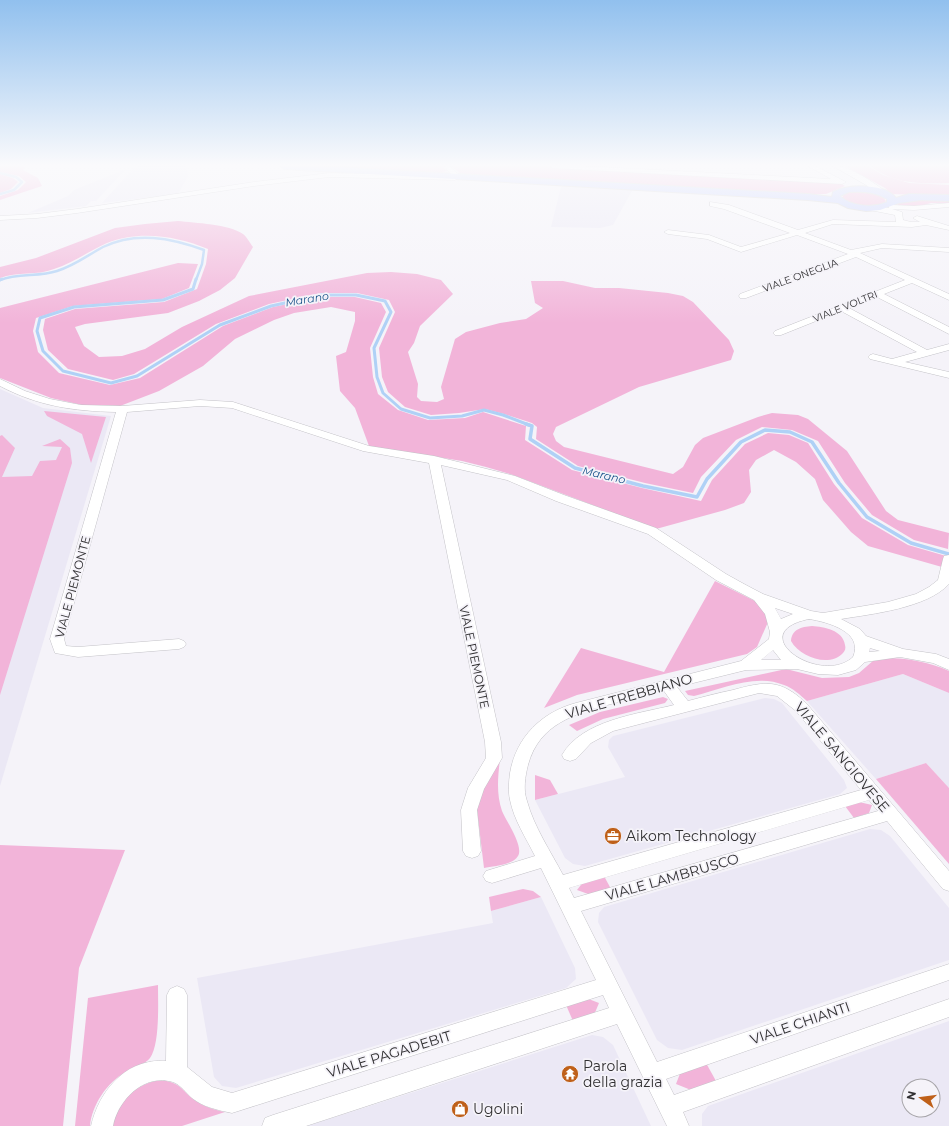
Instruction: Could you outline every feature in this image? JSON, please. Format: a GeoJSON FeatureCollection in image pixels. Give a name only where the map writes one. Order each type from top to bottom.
{"type":"FeatureCollection","features":[{"type":"Feature","properties":{"kind":"street","name":"VIALE ONEGLIA"},"geometry":{"type":"LineString","coordinates":[[758,219],[854,253],[949,297]]}},
{"type":"Feature","properties":{"kind":"street"},"geometry":{"type":"LineString","coordinates":[[913,219],[918,222]]}},
{"type":"Feature","properties":{"kind":"street"},"geometry":{"type":"LineString","coordinates":[[884,224],[895,223],[899,220],[949,228]]}},
{"type":"Feature","properties":{"kind":"street"},"geometry":{"type":"LineString","coordinates":[[668,232],[709,237],[741,250],[796,232],[833,222],[884,224],[918,222]]}},
{"type":"Feature","properties":{"kind":"street"},"geometry":{"type":"LineString","coordinates":[[854,253],[882,246],[949,250]]}},
{"type":"Feature","properties":{"kind":"street","name":"VIALE ONEGLIA"},"geometry":{"type":"LineString","coordinates":[[743,296],[854,253]]}},
{"type":"Feature","properties":{"kind":"street","name":"VIALE VOLTRI"},"geometry":{"type":"LineString","coordinates":[[778,333],[912,280]]}},
{"type":"Feature","properties":{"kind":"street"},"geometry":{"type":"LineString","coordinates":[[877,294],[949,331]]}},
{"type":"Feature","properties":{"kind":"street"},"geometry":{"type":"LineString","coordinates":[[842,308],[926,353]]}},
{"type":"Feature","properties":{"kind":"street"},"geometry":{"type":"LineString","coordinates":[[893,361],[949,347]]}},
{"type":"Feature","properties":{"kind":"street"},"geometry":{"type":"LineString","coordinates":[[873,357],[949,375]]}},
{"type":"Feature","properties":{"kind":"street"},"geometry":{"type":"LineString","coordinates":[[0,382],[21,392],[64,405],[98,409],[200,403],[233,405],[367,449],[434,459],[511,478],[560,498],[652,531],[721,577],[758,597],[809,616]]}},
{"type":"Feature","properties":{"kind":"street","name":"VIALE PIEMONTE"},"geometry":{"type":"LineString","coordinates":[[122,408],[57,639],[60,650],[78,652],[179,644]]}},
{"type":"Feature","properties":{"kind":"street","name":"VIALE PIEMONTE"},"geometry":{"type":"LineString","coordinates":[[434,459],[493,742],[494,758],[476,788],[469,810],[472,850]]}},
{"type":"Feature","properties":{"kind":"street"},"geometry":{"type":"LineString","coordinates":[[776,636],[780,624],[788,619],[809,616],[825,617],[864,612],[917,598],[944,583],[949,561]]}},
{"type":"Feature","properties":{"kind":"street"},"geometry":{"type":"LineString","coordinates":[[758,597],[771,611],[775,619],[776,636],[779,649],[788,658],[813,669],[828,671],[842,669],[853,665],[860,658],[862,652],[854,621],[864,612]]}},
{"type":"Feature","properties":{"kind":"street"},"geometry":{"type":"LineString","coordinates":[[825,617],[846,626],[857,635],[901,653],[936,659],[949,665]]}},
{"type":"Feature","properties":{"kind":"street","name":"VIALE TREBBIANO"},"geometry":{"type":"LineString","coordinates":[[746,665],[776,636]]}},
{"type":"Feature","properties":{"kind":"street"},"geometry":{"type":"LineString","coordinates":[[860,658],[901,653]]}},
{"type":"Feature","properties":{"kind":"street","name":"VIALE TREBBIANO"},"geometry":{"type":"LineString","coordinates":[[678,1126],[526,820],[518,799],[517,778],[521,757],[530,740],[543,726],[558,716],[576,708],[746,665],[799,664]]}},
{"type":"Feature","properties":{"kind":"street"},"geometry":{"type":"LineString","coordinates":[[667,684],[684,707]]}},
{"type":"Feature","properties":{"kind":"street","name":"VIALE SANGIOVESE"},"geometry":{"type":"LineString","coordinates":[[570,755],[585,739],[608,727],[759,688],[777,690],[786,693],[801,706],[949,884]]}},
{"type":"Feature","properties":{"kind":"street","name":"VIALE LAMBRUSCO"},"geometry":{"type":"LineString","coordinates":[[558,884],[873,793]]}},
{"type":"Feature","properties":{"kind":"street","name":"VIALE LAMBRUSCO"},"geometry":{"type":"LineString","coordinates":[[569,907],[890,814]]}},
{"type":"Feature","properties":{"kind":"street"},"geometry":{"type":"LineString","coordinates":[[492,876],[546,860]]}},
{"type":"Feature","properties":{"kind":"street","name":"VIALE CHIANTI"},"geometry":{"type":"LineString","coordinates":[[652,1074],[949,972]]}},
{"type":"Feature","properties":{"kind":"street","name":"VIALE PAGADEBIT"},"geometry":{"type":"LineString","coordinates":[[176,1073],[188,1079],[196,1088],[214,1099],[232,1102],[608,985]]}},
{"type":"Feature","properties":{"kind":"street"},"geometry":{"type":"LineString","coordinates":[[102,1126],[103,1118],[109,1104],[119,1090],[132,1080],[147,1073],[162,1071],[176,1073],[177,995]]}},
{"type":"Feature","properties":{"kind":"street"},"geometry":{"type":"LineString","coordinates":[[668,1107],[949,1008]]}},
{"type":"Feature","properties":{"kind":"street"},"geometry":{"type":"LineString","coordinates":[[273,1126],[622,1013]]}},
{"type":"Feature","properties":{"kind":"shaded area"},"geometry":{"type":"Polygon","coordinates":[[[553,219],[617,219],[613,225],[600,228],[551,227],[553,219]]]}},
{"type":"Feature","properties":{"kind":"shaded area"},"geometry":{"type":"Polygon","coordinates":[[[178,221],[212,224],[229,228],[243,234],[253,247],[235,278],[220,290],[199,301],[168,313],[85,324],[75,327],[84,346],[99,357],[122,356],[145,349],[182,327],[249,296],[367,273],[391,272],[417,274],[441,280],[453,294],[420,326],[414,343],[408,352],[418,384],[417,397],[421,401],[437,402],[444,399],[441,387],[455,339],[466,332],[500,323],[526,319],[543,308],[535,303],[531,281],[563,281],[595,288],[619,288],[683,296],[693,302],[729,340],[734,351],[731,360],[639,387],[556,427],[553,434],[556,441],[564,447],[673,474],[683,467],[695,445],[703,438],[772,413],[798,415],[808,419],[847,451],[886,511],[898,520],[949,533],[948,549],[914,540],[872,515],[845,483],[818,441],[792,430],[762,427],[736,440],[701,477],[693,493],[645,483],[578,466],[536,439],[537,427],[532,423],[504,414],[485,409],[431,415],[405,407],[388,392],[382,377],[379,348],[395,312],[389,300],[357,293],[321,293],[269,304],[216,324],[134,374],[113,380],[68,369],[48,350],[43,330],[45,319],[75,309],[164,302],[197,289],[206,264],[208,249],[196,244],[158,236],[119,239],[107,243],[68,264],[54,269],[0,278],[0,267],[36,258],[115,228],[178,221]]]}},
{"type":"Feature","properties":{"kind":"shaded area"},"geometry":{"type":"Polygon","coordinates":[[[178,263],[198,264],[189,288],[162,299],[73,306],[36,318],[33,331],[38,352],[59,373],[110,385],[140,378],[223,326],[273,307],[322,297],[355,297],[381,303],[386,312],[370,348],[373,377],[378,394],[398,410],[428,420],[465,418],[483,412],[526,426],[525,440],[572,470],[701,501],[712,480],[745,444],[768,433],[789,435],[808,443],[834,484],[862,518],[908,545],[946,556],[942,567],[868,546],[851,532],[823,500],[815,479],[796,462],[774,450],[756,460],[749,470],[751,492],[744,503],[725,510],[656,529],[513,475],[486,467],[462,461],[369,446],[355,408],[340,391],[336,356],[346,352],[355,321],[355,312],[331,307],[294,313],[274,320],[235,339],[203,366],[159,391],[120,406],[82,405],[51,398],[0,378],[0,308],[178,263]]]}},
{"type":"Feature","properties":{"kind":"shaded area"},"geometry":{"type":"Polygon","coordinates":[[[0,389],[43,408],[111,416],[0,786],[0,389]]]}},
{"type":"Feature","properties":{"kind":"shaded area"},"geometry":{"type":"Polygon","coordinates":[[[44,411],[106,417],[91,463],[82,434],[47,416],[44,411]]]}},
{"type":"Feature","properties":{"kind":"shaded area"},"geometry":{"type":"Polygon","coordinates":[[[2,435],[15,448],[2,477],[32,476],[40,461],[56,460],[62,447],[42,446],[60,439],[70,448],[72,463],[0,695],[0,436],[2,435]]]}},
{"type":"Feature","properties":{"kind":"shaded area"},"geometry":{"type":"Polygon","coordinates":[[[715,581],[757,602],[764,608],[768,622],[757,647],[747,654],[577,695],[544,708],[581,648],[664,672],[715,581]]]}},
{"type":"Feature","properties":{"kind":"shaded area"},"geometry":{"type":"Polygon","coordinates":[[[812,626],[827,628],[841,636],[844,640],[844,652],[830,660],[823,660],[815,659],[801,652],[791,641],[793,634],[798,629],[812,626]]]}},
{"type":"Feature","properties":{"kind":"shaded area"},"geometry":{"type":"Polygon","coordinates":[[[886,658],[918,661],[949,671],[949,693],[903,674],[807,701],[787,686],[762,681],[739,683],[694,696],[688,695],[685,691],[786,669],[822,678],[849,677],[859,673],[874,660],[886,658]]]}},
{"type":"Feature","properties":{"kind":"shaded area"},"geometry":{"type":"Polygon","coordinates":[[[903,674],[949,693],[949,788],[926,763],[876,779],[807,701],[903,674]]]}},
{"type":"Feature","properties":{"kind":"shaded area"},"geometry":{"type":"Polygon","coordinates":[[[663,697],[668,699],[665,703],[603,719],[577,731],[569,725],[600,712],[663,697]]]}},
{"type":"Feature","properties":{"kind":"shaded area"},"geometry":{"type":"Polygon","coordinates":[[[765,698],[774,699],[782,703],[844,780],[847,788],[840,794],[585,866],[573,864],[565,858],[535,800],[625,777],[608,747],[609,740],[613,736],[765,698]]]}},
{"type":"Feature","properties":{"kind":"shaded area"},"geometry":{"type":"Polygon","coordinates":[[[500,759],[498,785],[500,805],[517,840],[519,852],[518,856],[512,861],[502,865],[484,868],[477,810],[480,792],[500,759]]]}},
{"type":"Feature","properties":{"kind":"shaded area"},"geometry":{"type":"Polygon","coordinates":[[[926,763],[949,788],[949,864],[876,779],[926,763]]]}},
{"type":"Feature","properties":{"kind":"shaded area"},"geometry":{"type":"Polygon","coordinates":[[[535,775],[550,780],[558,794],[535,800],[535,775]]]}},
{"type":"Feature","properties":{"kind":"shaded area"},"geometry":{"type":"Polygon","coordinates":[[[859,802],[872,805],[869,813],[854,818],[845,806],[859,802]]]}},
{"type":"Feature","properties":{"kind":"shaded area"},"geometry":{"type":"Polygon","coordinates":[[[870,829],[881,830],[890,836],[949,908],[949,960],[682,1050],[668,1048],[657,1040],[598,922],[599,913],[604,907],[870,829]]]}},
{"type":"Feature","properties":{"kind":"shaded area"},"geometry":{"type":"Polygon","coordinates":[[[0,845],[125,850],[79,968],[63,1126],[0,1126],[0,845]]]}},
{"type":"Feature","properties":{"kind":"shaded area"},"geometry":{"type":"Polygon","coordinates":[[[604,876],[611,889],[591,895],[577,890],[584,881],[604,876]]]}},
{"type":"Feature","properties":{"kind":"shaded area"},"geometry":{"type":"Polygon","coordinates":[[[523,889],[533,891],[541,897],[491,911],[489,897],[523,889]]]}},
{"type":"Feature","properties":{"kind":"shaded area"},"geometry":{"type":"Polygon","coordinates":[[[541,897],[575,968],[576,979],[566,988],[236,1088],[222,1086],[214,1077],[197,978],[493,923],[491,911],[541,897]]]}},
{"type":"Feature","properties":{"kind":"shaded area"},"geometry":{"type":"Polygon","coordinates":[[[158,985],[157,1034],[150,1058],[119,1076],[107,1088],[97,1102],[91,1118],[90,1126],[75,1126],[88,998],[158,985]]]}},
{"type":"Feature","properties":{"kind":"shaded area"},"geometry":{"type":"Polygon","coordinates":[[[586,998],[599,1003],[594,1015],[573,1021],[566,1005],[586,998]]]}},
{"type":"Feature","properties":{"kind":"shaded area"},"geometry":{"type":"Polygon","coordinates":[[[949,1021],[949,1126],[702,1126],[702,1114],[708,1106],[949,1021]]]}},
{"type":"Feature","properties":{"kind":"shaded area"},"geometry":{"type":"Polygon","coordinates":[[[592,1035],[603,1037],[613,1045],[651,1126],[307,1126],[592,1035]]]}},
{"type":"Feature","properties":{"kind":"shaded area"},"geometry":{"type":"Polygon","coordinates":[[[706,1063],[716,1081],[691,1090],[676,1084],[681,1071],[706,1063]]]}},
{"type":"Feature","properties":{"kind":"shaded area"},"geometry":{"type":"Polygon","coordinates":[[[160,1080],[177,1085],[203,1105],[225,1112],[182,1126],[112,1126],[117,1109],[128,1095],[143,1085],[160,1080]]]}},
{"type":"Feature","properties":{"kind":"waterway","name":"Marano"},"geometry":{"type":"LineString","coordinates":[[2,279],[0,280],[14,276],[50,273],[69,266],[115,242],[128,239],[154,238],[179,242],[204,250],[202,264],[196,280]]}},
{"type":"Feature","properties":{"kind":"waterway","name":"Marano"},"geometry":{"type":"LineString","coordinates":[[196,279],[193,289],[163,300],[74,307],[40,318],[37,331],[43,351],[63,371],[111,383],[137,376],[220,325],[271,306],[321,295],[356,295],[385,301],[391,312],[374,348],[377,377],[383,393],[401,409],[430,418],[462,416],[484,410],[503,415],[529,425]]}},
{"type":"Feature","properties":{"kind":"waterway","name":"Marano"},"geometry":{"type":"LineString","coordinates":[[529,425],[532,426],[530,439],[575,468],[643,486],[697,497],[707,479],[741,442],[765,430],[790,432],[812,442],[839,483],[867,517],[911,543],[949,554]]}},
{"type":"Feature","properties":{"kind":"place","name":"Aikom Technology"},"geometry":{"type":"Point","coordinates":[613,836]}},
{"type":"Feature","properties":{"kind":"place","name":"Parola della grazia"},"geometry":{"type":"Point","coordinates":[570,1074]}},
{"type":"Feature","properties":{"kind":"place","name":"Ugolini"},"geometry":{"type":"Point","coordinates":[460,1109]}}]}
